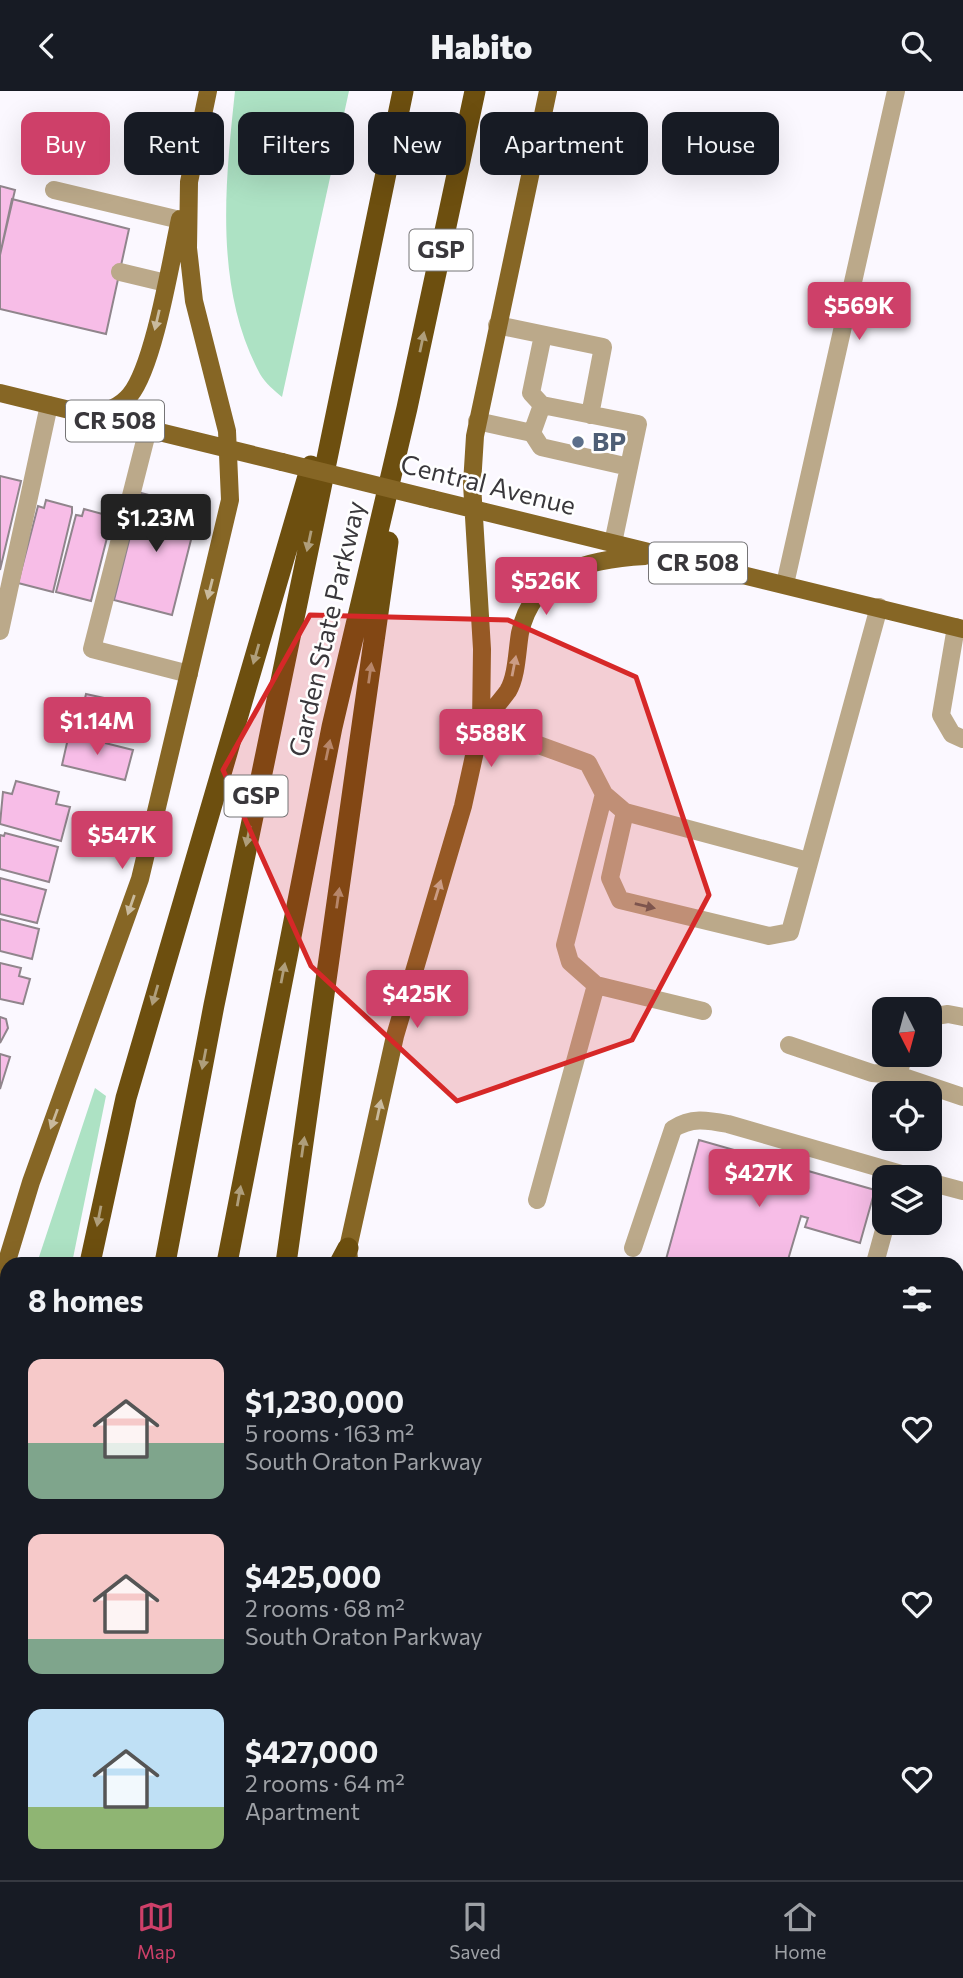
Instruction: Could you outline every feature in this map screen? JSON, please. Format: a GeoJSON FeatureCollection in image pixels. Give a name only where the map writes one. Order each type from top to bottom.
{"type":"FeatureCollection","features":[{"type":"Feature","properties":{"kind":"highway","name":"Garden State Parkway"},"geometry":{"type":"LineString","coordinates":[[166,1257],[214,1005],[403,91]]}},
{"type":"Feature","properties":{"kind":"highway","name":"Garden State Parkway"},"geometry":{"type":"LineString","coordinates":[[228,1257],[327,751],[407,408],[475,91]]}},
{"type":"Feature","properties":{"kind":"highway"},"geometry":{"type":"LineString","coordinates":[[91,1257],[133,1071],[352,330]]}},
{"type":"Feature","properties":{"kind":"highway"},"geometry":{"type":"LineString","coordinates":[[287,1257],[407,408]]}},
{"type":"Feature","properties":{"kind":"main road"},"geometry":{"type":"LineString","coordinates":[[85,414],[118,407],[138,385],[149,355],[208,91]]}},
{"type":"Feature","properties":{"kind":"main road"},"geometry":{"type":"LineString","coordinates":[[346,1257],[395,1036],[463,806],[481,724],[482,649],[473,461],[477,421],[548,91]]}},
{"type":"Feature","properties":{"kind":"main road"},"geometry":{"type":"LineString","coordinates":[[8,1257],[31,1182],[140,879],[228,514],[230,450],[190,275],[189,182]]}},
{"type":"Feature","properties":{"kind":"main road","name":"Central Avenue"},"geometry":{"type":"LineString","coordinates":[[0,393],[960,628]]}},
{"type":"Feature","properties":{"kind":"main road"},"geometry":{"type":"LineString","coordinates":[[481,724],[509,688],[522,626],[532,600],[548,581],[586,565],[664,555]]}},
{"type":"Feature","properties":{"kind":"street"},"geometry":{"type":"LineString","coordinates":[[785,584],[896,91]]}},
{"type":"Feature","properties":{"kind":"street"},"geometry":{"type":"LineString","coordinates":[[54,190],[180,221]]}},
{"type":"Feature","properties":{"kind":"street"},"geometry":{"type":"LineString","coordinates":[[120,272],[166,283]]}},
{"type":"Feature","properties":{"kind":"street"},"geometry":{"type":"LineString","coordinates":[[497,325],[603,348],[590,415]]}},
{"type":"Feature","properties":{"kind":"street"},"geometry":{"type":"LineString","coordinates":[[543,335],[531,393],[542,405],[638,424],[614,543]]}},
{"type":"Feature","properties":{"kind":"street"},"geometry":{"type":"LineString","coordinates":[[0,631],[49,405]]}},
{"type":"Feature","properties":{"kind":"street"},"geometry":{"type":"LineString","coordinates":[[532,433],[542,405]]}},
{"type":"Feature","properties":{"kind":"street"},"geometry":{"type":"LineString","coordinates":[[477,421],[532,433],[541,447],[629,467]]}},
{"type":"Feature","properties":{"kind":"street"},"geometry":{"type":"LineString","coordinates":[[148,429],[92,649],[189,674]]}},
{"type":"Feature","properties":{"kind":"street"},"geometry":{"type":"LineString","coordinates":[[625,813],[610,878],[620,901],[769,936],[790,932],[879,607]]}},
{"type":"Feature","properties":{"kind":"street"},"geometry":{"type":"LineString","coordinates":[[960,628],[941,715],[952,734],[963,739]]}},
{"type":"Feature","properties":{"kind":"street"},"geometry":{"type":"LineString","coordinates":[[481,724],[588,763],[604,795],[625,813],[808,860]]}},
{"type":"Feature","properties":{"kind":"street"},"geometry":{"type":"LineString","coordinates":[[604,795],[565,945],[570,962],[597,985],[703,1011]]}},
{"type":"Feature","properties":{"kind":"street"},"geometry":{"type":"LineString","coordinates":[[537,1200],[597,985]]}},
{"type":"Feature","properties":{"kind":"street"},"geometry":{"type":"LineString","coordinates":[[942,1015],[963,1017]]}},
{"type":"Feature","properties":{"kind":"street"},"geometry":{"type":"LineString","coordinates":[[789,1045],[872,1073],[898,1075],[963,1097]]}},
{"type":"Feature","properties":{"kind":"street"},"geometry":{"type":"LineString","coordinates":[[898,1075],[900,1067]]}},
{"type":"Feature","properties":{"kind":"street"},"geometry":{"type":"LineString","coordinates":[[633,1248],[673,1129],[685,1121],[704,1119],[728,1123],[872,1166]]}},
{"type":"Feature","properties":{"kind":"street"},"geometry":{"type":"LineString","coordinates":[[942,1185],[963,1191]]}},
{"type":"Feature","properties":{"kind":"street"},"geometry":{"type":"LineString","coordinates":[[877,1257],[883,1235]]}},
{"type":"Feature","properties":{"kind":"highlighted area"},"geometry":{"type":"Polygon","coordinates":[[[310,615],[508,620],[636,677],[709,895],[632,1040],[457,1101],[311,966],[223,770],[310,615]]]}},
{"type":"Feature","properties":{"kind":"green space"},"geometry":{"type":"Polygon","coordinates":[[[235,91],[349,91],[344,112],[238,112],[238,175],[331,175],[282,397],[262,377],[245,341],[235,307],[227,235],[228,163],[235,91]]]}},
{"type":"Feature","properties":{"kind":"green space"},"geometry":{"type":"Polygon","coordinates":[[[95,1088],[106,1096],[73,1257],[39,1257],[95,1088]]]}},
{"type":"Feature","properties":{"kind":"building"},"geometry":{"type":"Polygon","coordinates":[[[0,186],[15,190],[0,255],[0,186]]]}},
{"type":"Feature","properties":{"kind":"building"},"geometry":{"type":"Polygon","coordinates":[[[12,199],[129,229],[106,334],[0,309],[0,255],[12,199]]]}},
{"type":"Feature","properties":{"kind":"building"},"geometry":{"type":"Polygon","coordinates":[[[0,476],[21,481],[0,570],[0,476]]]}},
{"type":"Feature","properties":{"kind":"building"},"geometry":{"type":"Polygon","coordinates":[[[141,493],[199,508],[172,615],[114,600],[141,493]]]}},
{"type":"Feature","properties":{"kind":"building"},"geometry":{"type":"Polygon","coordinates":[[[46,500],[72,507],[53,592],[18,583],[38,506],[44,508],[46,500]]]}},
{"type":"Feature","properties":{"kind":"building"},"geometry":{"type":"Polygon","coordinates":[[[84,509],[110,516],[111,522],[91,601],[56,592],[76,515],[82,516],[84,509]]]}},
{"type":"Feature","properties":{"kind":"building"},"geometry":{"type":"Polygon","coordinates":[[[86,694],[136,705],[128,736],[79,724],[86,694]]]}},
{"type":"Feature","properties":{"kind":"building"},"geometry":{"type":"Polygon","coordinates":[[[69,734],[133,750],[125,780],[62,765],[69,734]]]}},
{"type":"Feature","properties":{"kind":"building"},"geometry":{"type":"Polygon","coordinates":[[[16,781],[59,792],[56,804],[70,807],[61,841],[0,824],[3,792],[12,794],[16,781]]]}},
{"type":"Feature","properties":{"kind":"building"},"geometry":{"type":"Polygon","coordinates":[[[5,833],[58,847],[49,882],[0,869],[0,835],[4,836],[5,833]]]}},
{"type":"Feature","properties":{"kind":"building"},"geometry":{"type":"Polygon","coordinates":[[[0,878],[46,890],[37,923],[0,914],[0,878]]]}},
{"type":"Feature","properties":{"kind":"building"},"geometry":{"type":"Polygon","coordinates":[[[0,919],[39,929],[32,959],[0,951],[0,919]]]}},
{"type":"Feature","properties":{"kind":"building"},"geometry":{"type":"Polygon","coordinates":[[[0,963],[21,968],[19,976],[30,979],[23,1004],[0,999],[0,963]]]}},
{"type":"Feature","properties":{"kind":"building"},"geometry":{"type":"Polygon","coordinates":[[[0,1017],[6,1019],[8,1028],[0,1043],[0,1017]]]}},
{"type":"Feature","properties":{"kind":"building"},"geometry":{"type":"Polygon","coordinates":[[[0,1054],[10,1057],[0,1089],[0,1054]]]}},
{"type":"Feature","properties":{"kind":"building"},"geometry":{"type":"Polygon","coordinates":[[[699,1140],[872,1189],[872,1201],[860,1243],[805,1227],[808,1218],[801,1216],[789,1257],[667,1257],[699,1140]]]}},
{"type":"Feature","properties":{"kind":"place","name":"BP"},"geometry":{"type":"Point","coordinates":[578,442]}}]}
